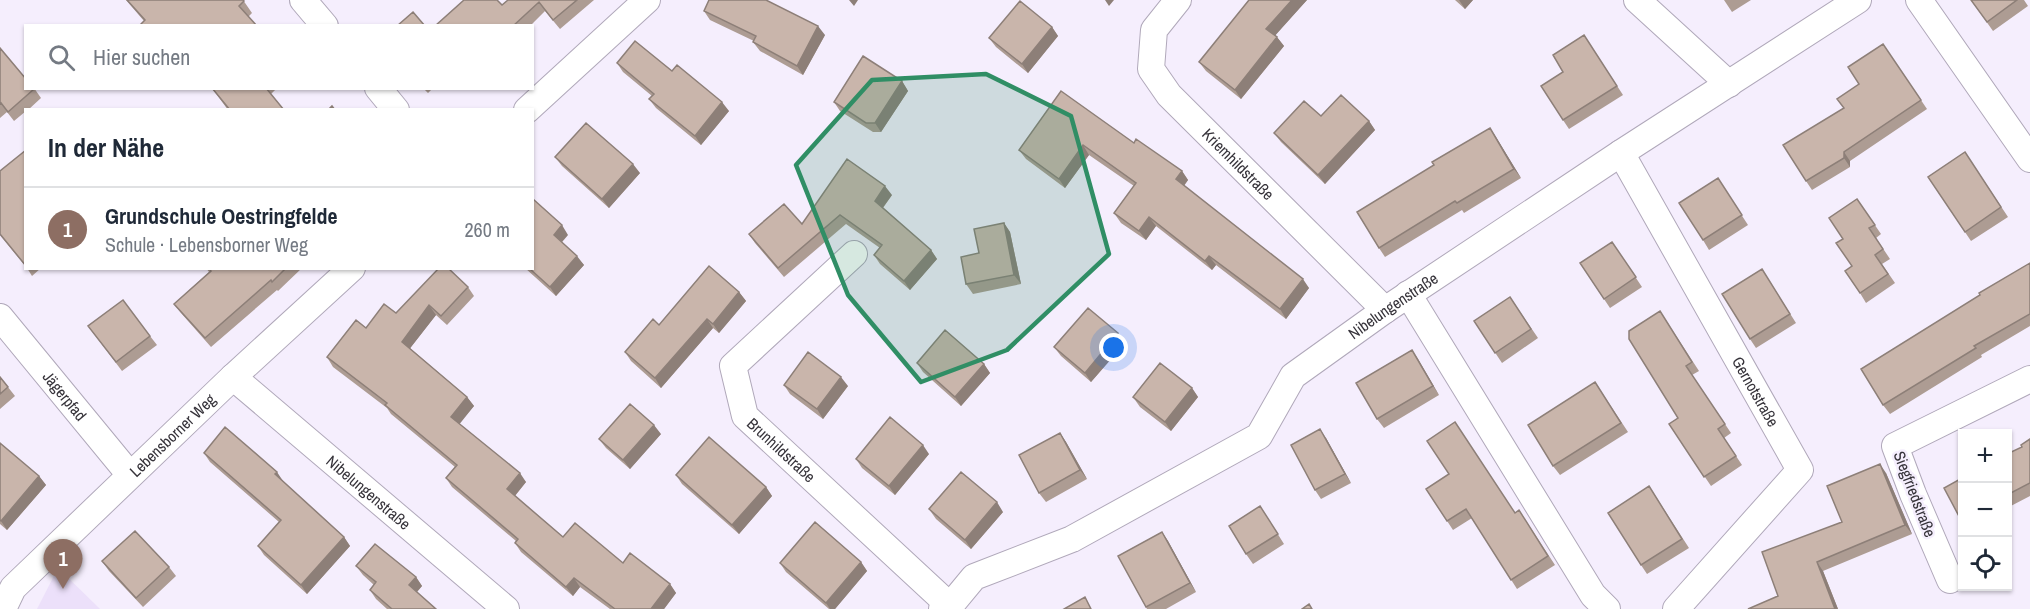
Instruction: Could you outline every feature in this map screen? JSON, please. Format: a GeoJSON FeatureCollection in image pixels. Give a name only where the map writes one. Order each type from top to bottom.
{"type":"FeatureCollection","features":[{"type":"Feature","properties":{"kind":"street"},"geometry":{"type":"LineString","coordinates":[[303,0],[322,24]]}},
{"type":"Feature","properties":{"kind":"street"},"geometry":{"type":"LineString","coordinates":[[529,108],[647,0]]}},
{"type":"Feature","properties":{"kind":"street","name":"Kriemhildstraße"},"geometry":{"type":"LineString","coordinates":[[1178,0],[1154,30],[1151,69],[1169,95],[1384,310]]}},
{"type":"Feature","properties":{"kind":"street"},"geometry":{"type":"LineString","coordinates":[[1637,0],[1729,84]]}},
{"type":"Feature","properties":{"kind":"street","name":"Nibelungenstraße"},"geometry":{"type":"LineString","coordinates":[[946,607],[974,577],[1072,539],[1259,436],[1293,376],[1408,294],[1858,0]]}},
{"type":"Feature","properties":{"kind":"street"},"geometry":{"type":"LineString","coordinates":[[1919,0],[2030,159]]}},
{"type":"Feature","properties":{"kind":"street"},"geometry":{"type":"LineString","coordinates":[[380,90],[394,108]]}},
{"type":"Feature","properties":{"kind":"street","name":"Gernotstraße"},"geometry":{"type":"LineString","coordinates":[[1621,153],[1800,470],[1676,609]]}},
{"type":"Feature","properties":{"kind":"street","name":"Brunhildstraße"},"geometry":{"type":"LineString","coordinates":[[854,254],[733,366],[746,416],[946,607]]}},
{"type":"Feature","properties":{"kind":"street","name":"Lebensborner Weg"},"geometry":{"type":"LineString","coordinates":[[3,609],[13,588],[233,377],[350,270]]}},
{"type":"Feature","properties":{"kind":"street"},"geometry":{"type":"LineString","coordinates":[[1408,294],[1593,595],[1607,609]]}},
{"type":"Feature","properties":{"kind":"street","name":"Jägerpfad"},"geometry":{"type":"LineString","coordinates":[[0,317],[130,476]]}},
{"type":"Feature","properties":{"kind":"street","name":"Nibelungenstraße"},"geometry":{"type":"LineString","coordinates":[[233,377],[506,609]]}},
{"type":"Feature","properties":{"kind":"street","name":"Siegfriedstraße"},"geometry":{"type":"LineString","coordinates":[[1950,580],[1895,446],[2030,379]]}},
{"type":"Feature","properties":{"kind":"highlighted area"},"geometry":{"type":"Polygon","coordinates":[[[986,74],[1071,116],[1109,254],[1007,350],[921,382],[848,295],[796,165],[872,80],[986,74]]]}},
{"type":"Feature","properties":{"kind":"shaded area"},"geometry":{"type":"Polygon","coordinates":[[[58,568],[100,609],[37,609],[58,568]]]}},
{"type":"Feature","properties":{"kind":"building"},"geometry":{"type":"Polygon","coordinates":[[[127,0],[243,0],[239,6],[255,24],[141,24],[145,20],[127,0]]]}},
{"type":"Feature","properties":{"kind":"building"},"geometry":{"type":"Polygon","coordinates":[[[464,0],[497,0],[502,5],[508,0],[577,0],[553,20],[539,2],[515,24],[437,24],[464,0]]]}},
{"type":"Feature","properties":{"kind":"building"},"geometry":{"type":"Polygon","coordinates":[[[709,0],[766,0],[818,26],[797,66],[753,42],[756,36],[704,11],[709,0]]]}},
{"type":"Feature","properties":{"kind":"building"},"geometry":{"type":"Polygon","coordinates":[[[1249,0],[1292,0],[1266,29],[1277,37],[1235,90],[1199,62],[1249,0]]]}},
{"type":"Feature","properties":{"kind":"building"},"geometry":{"type":"Polygon","coordinates":[[[1971,0],[2017,0],[1987,22],[1971,0]]]}},
{"type":"Feature","properties":{"kind":"building"},"geometry":{"type":"Polygon","coordinates":[[[1020,1],[1052,27],[1022,64],[989,38],[1020,1]]]}},
{"type":"Feature","properties":{"kind":"building"},"geometry":{"type":"Polygon","coordinates":[[[413,12],[423,24],[399,24],[413,12]]]}},
{"type":"Feature","properties":{"kind":"building"},"geometry":{"type":"Polygon","coordinates":[[[1584,35],[1617,86],[1563,120],[1541,86],[1563,72],[1553,55],[1584,35]]]}},
{"type":"Feature","properties":{"kind":"building"},"geometry":{"type":"Polygon","coordinates":[[[635,41],[672,71],[677,65],[722,102],[695,136],[649,99],[654,94],[617,63],[635,41]]]}},
{"type":"Feature","properties":{"kind":"building"},"geometry":{"type":"Polygon","coordinates":[[[1883,44],[1921,100],[1844,152],[1844,158],[1806,181],[1783,145],[1844,108],[1837,99],[1859,84],[1848,67],[1883,44]]]}},
{"type":"Feature","properties":{"kind":"building"},"geometry":{"type":"Polygon","coordinates":[[[0,48],[24,77],[24,90],[33,90],[8,112],[0,104],[0,48]]]}},
{"type":"Feature","properties":{"kind":"building"},"geometry":{"type":"Polygon","coordinates":[[[863,56],[902,81],[875,123],[866,123],[834,102],[863,56]]]}},
{"type":"Feature","properties":{"kind":"building"},"geometry":{"type":"Polygon","coordinates":[[[214,90],[268,90],[282,108],[228,108],[214,90]]]}},
{"type":"Feature","properties":{"kind":"building"},"geometry":{"type":"Polygon","coordinates":[[[1061,91],[1134,143],[1136,139],[1182,171],[1176,179],[1303,279],[1280,309],[1209,256],[1205,261],[1149,217],[1139,231],[1114,213],[1136,183],[1083,145],[1059,179],[1019,150],[1061,91]]]}},
{"type":"Feature","properties":{"kind":"building"},"geometry":{"type":"Polygon","coordinates":[[[1341,95],[1369,121],[1318,175],[1274,133],[1304,101],[1321,116],[1341,95]]]}},
{"type":"Feature","properties":{"kind":"building"},"geometry":{"type":"Polygon","coordinates":[[[586,123],[633,164],[602,199],[555,157],[586,123]]]}},
{"type":"Feature","properties":{"kind":"building"},"geometry":{"type":"Polygon","coordinates":[[[1490,128],[1514,169],[1457,203],[1455,201],[1379,248],[1357,212],[1434,165],[1432,162],[1490,128]]]}},
{"type":"Feature","properties":{"kind":"building"},"geometry":{"type":"Polygon","coordinates":[[[24,152],[24,264],[0,234],[0,171],[24,152]]]}},
{"type":"Feature","properties":{"kind":"building"},"geometry":{"type":"Polygon","coordinates":[[[1965,152],[2001,207],[1965,232],[1928,177],[1965,152]]]}},
{"type":"Feature","properties":{"kind":"building"},"geometry":{"type":"Polygon","coordinates":[[[847,159],[885,186],[875,201],[931,250],[904,281],[874,255],[882,245],[840,215],[778,268],[749,234],[784,204],[802,224],[847,159]]]}},
{"type":"Feature","properties":{"kind":"building"},"geometry":{"type":"Polygon","coordinates":[[[1718,178],[1742,215],[1703,240],[1679,203],[1718,178]]]}},
{"type":"Feature","properties":{"kind":"building"},"geometry":{"type":"Polygon","coordinates":[[[1857,199],[1875,225],[1869,228],[1883,249],[1875,255],[1888,274],[1860,293],[1845,271],[1852,266],[1836,243],[1843,239],[1829,218],[1857,199]]]}},
{"type":"Feature","properties":{"kind":"building"},"geometry":{"type":"Polygon","coordinates":[[[534,200],[562,225],[554,235],[577,256],[550,287],[531,270],[534,270],[534,200]]]}},
{"type":"Feature","properties":{"kind":"building"},"geometry":{"type":"Polygon","coordinates":[[[1004,223],[1014,275],[966,284],[961,257],[979,253],[974,229],[1004,223]]]}},
{"type":"Feature","properties":{"kind":"building"},"geometry":{"type":"Polygon","coordinates":[[[1612,242],[1636,277],[1604,299],[1580,263],[1612,242]]]}},
{"type":"Feature","properties":{"kind":"building"},"geometry":{"type":"Polygon","coordinates":[[[2030,263],[2030,314],[1974,346],[1976,348],[1883,405],[1861,369],[2030,263]]]}},
{"type":"Feature","properties":{"kind":"building"},"geometry":{"type":"Polygon","coordinates":[[[709,266],[739,292],[713,324],[707,319],[655,378],[625,352],[653,319],[659,325],[709,266]]]}},
{"type":"Feature","properties":{"kind":"building"},"geometry":{"type":"Polygon","coordinates":[[[1762,269],[1790,314],[1750,339],[1722,294],[1762,269]]]}},
{"type":"Feature","properties":{"kind":"building"},"geometry":{"type":"Polygon","coordinates":[[[284,270],[205,338],[174,304],[211,271],[284,270]]]}},
{"type":"Feature","properties":{"kind":"building"},"geometry":{"type":"Polygon","coordinates":[[[437,270],[450,270],[468,287],[441,316],[429,305],[402,342],[467,397],[451,417],[520,473],[507,489],[563,537],[575,523],[623,563],[630,553],[670,584],[651,609],[615,609],[574,578],[566,587],[515,543],[518,539],[446,478],[457,465],[385,405],[387,403],[327,357],[356,320],[366,328],[384,304],[396,313],[437,270]]]}},
{"type":"Feature","properties":{"kind":"building"},"geometry":{"type":"Polygon","coordinates":[[[1510,297],[1531,329],[1495,353],[1474,321],[1510,297]]]}},
{"type":"Feature","properties":{"kind":"building"},"geometry":{"type":"Polygon","coordinates":[[[123,300],[150,336],[116,362],[88,326],[123,300]]]}},
{"type":"Feature","properties":{"kind":"building"},"geometry":{"type":"Polygon","coordinates":[[[1088,308],[1118,333],[1085,373],[1054,347],[1088,308]]]}},
{"type":"Feature","properties":{"kind":"building"},"geometry":{"type":"Polygon","coordinates":[[[1660,311],[1692,362],[1686,366],[1725,424],[1718,429],[1736,456],[1704,477],[1669,424],[1678,418],[1629,339],[1629,331],[1660,311]]]}},
{"type":"Feature","properties":{"kind":"building"},"geometry":{"type":"Polygon","coordinates":[[[945,330],[984,364],[955,397],[917,363],[945,330]]]}},
{"type":"Feature","properties":{"kind":"building"},"geometry":{"type":"Polygon","coordinates":[[[1412,350],[1433,386],[1377,419],[1356,383],[1412,350]]]}},
{"type":"Feature","properties":{"kind":"building"},"geometry":{"type":"Polygon","coordinates":[[[808,352],[841,377],[817,409],[784,385],[808,352]]]}},
{"type":"Feature","properties":{"kind":"building"},"geometry":{"type":"Polygon","coordinates":[[[1160,363],[1192,388],[1165,422],[1133,397],[1160,363]]]}},
{"type":"Feature","properties":{"kind":"building"},"geometry":{"type":"Polygon","coordinates":[[[0,377],[8,387],[0,394],[0,377]]]}},
{"type":"Feature","properties":{"kind":"building"},"geometry":{"type":"Polygon","coordinates":[[[1595,382],[1621,423],[1553,466],[1528,425],[1595,382]]]}},
{"type":"Feature","properties":{"kind":"building"},"geometry":{"type":"Polygon","coordinates":[[[630,404],[654,425],[623,460],[599,439],[630,404]]]}},
{"type":"Feature","properties":{"kind":"building"},"geometry":{"type":"Polygon","coordinates":[[[890,417],[923,445],[889,486],[856,459],[890,417]]]}},
{"type":"Feature","properties":{"kind":"building"},"geometry":{"type":"Polygon","coordinates":[[[1455,422],[1515,513],[1519,510],[1548,556],[1511,580],[1466,509],[1447,521],[1426,489],[1449,474],[1427,441],[1455,422]]]}},
{"type":"Feature","properties":{"kind":"building"},"geometry":{"type":"Polygon","coordinates":[[[225,427],[277,472],[275,474],[344,537],[301,585],[258,546],[281,520],[204,453],[225,427]]]}},
{"type":"Feature","properties":{"kind":"building"},"geometry":{"type":"Polygon","coordinates":[[[1320,429],[1345,474],[1315,490],[1291,445],[1320,429]]]}},
{"type":"Feature","properties":{"kind":"building"},"geometry":{"type":"Polygon","coordinates":[[[1060,433],[1080,470],[1039,493],[1019,455],[1060,433]]]}},
{"type":"Feature","properties":{"kind":"building"},"geometry":{"type":"Polygon","coordinates":[[[709,437],[766,487],[732,525],[676,475],[709,437]]]}},
{"type":"Feature","properties":{"kind":"building"},"geometry":{"type":"Polygon","coordinates":[[[2030,439],[2030,483],[2012,492],[2012,452],[2022,447],[2021,445],[2030,439]]]}},
{"type":"Feature","properties":{"kind":"building"},"geometry":{"type":"Polygon","coordinates":[[[0,443],[39,476],[1,521],[0,520],[0,443]]]}},
{"type":"Feature","properties":{"kind":"building"},"geometry":{"type":"Polygon","coordinates":[[[1880,464],[1905,525],[1817,562],[1835,609],[1748,609],[1778,596],[1762,552],[1842,522],[1827,486],[1880,464]]]}},
{"type":"Feature","properties":{"kind":"building"},"geometry":{"type":"Polygon","coordinates":[[[961,472],[997,502],[965,540],[929,509],[961,472]]]}},
{"type":"Feature","properties":{"kind":"building"},"geometry":{"type":"Polygon","coordinates":[[[1958,480],[1958,514],[1944,488],[1958,480]]]}},
{"type":"Feature","properties":{"kind":"building"},"geometry":{"type":"Polygon","coordinates":[[[1649,486],[1682,539],[1641,565],[1608,513],[1649,486]]]}},
{"type":"Feature","properties":{"kind":"building"},"geometry":{"type":"Polygon","coordinates":[[[1260,506],[1278,534],[1246,554],[1229,526],[1260,506]]]}},
{"type":"Feature","properties":{"kind":"building"},"geometry":{"type":"Polygon","coordinates":[[[815,522],[861,562],[826,603],[780,563],[815,522]]]}},
{"type":"Feature","properties":{"kind":"building"},"geometry":{"type":"Polygon","coordinates":[[[135,531],[169,567],[136,598],[102,561],[135,531]]]}},
{"type":"Feature","properties":{"kind":"building"},"geometry":{"type":"Polygon","coordinates":[[[1162,532],[1190,583],[1146,607],[1118,556],[1162,532]]]}},
{"type":"Feature","properties":{"kind":"building"},"geometry":{"type":"Polygon","coordinates":[[[375,544],[416,577],[409,585],[436,609],[392,609],[370,590],[376,582],[356,566],[375,544]]]}},
{"type":"Feature","properties":{"kind":"building"},"geometry":{"type":"Polygon","coordinates":[[[1085,597],[1091,609],[1064,609],[1085,597]]]}},
{"type":"Feature","properties":{"kind":"building"},"geometry":{"type":"Polygon","coordinates":[[[1309,604],[1312,609],[1302,609],[1309,604]]]}},
{"type":"Feature","properties":{"kind":"place","name":"Grundschule Oestringfelde"},"geometry":{"type":"Point","coordinates":[63,589]}}]}
